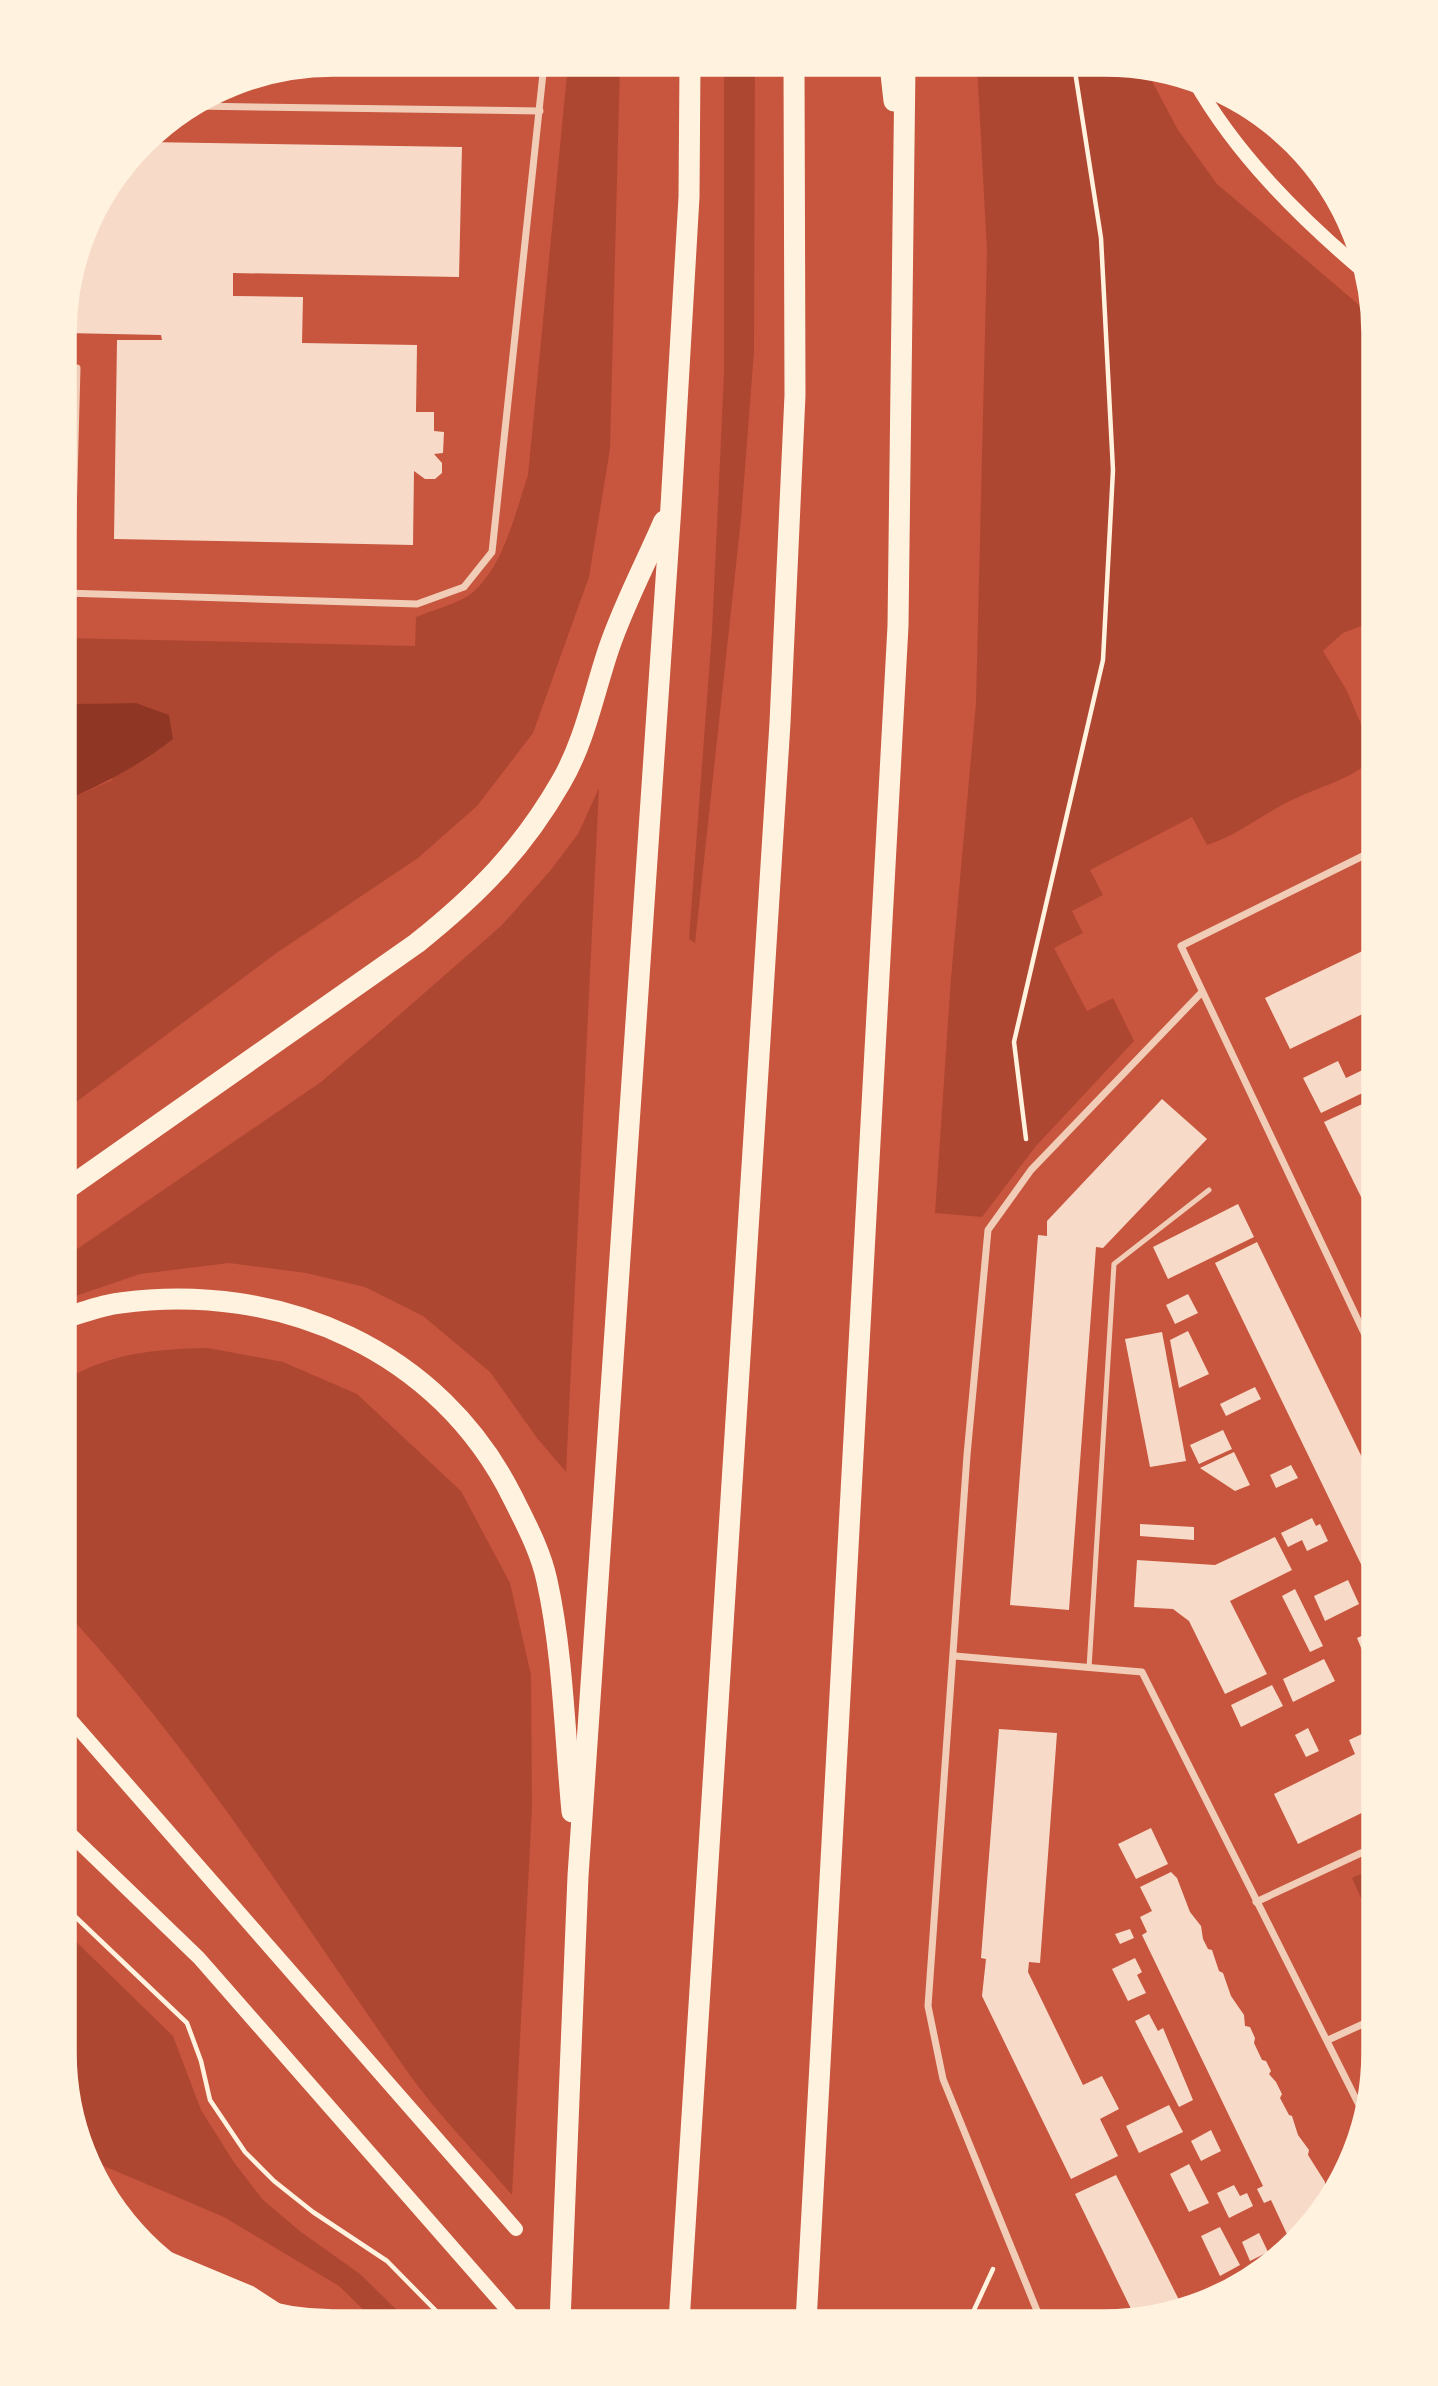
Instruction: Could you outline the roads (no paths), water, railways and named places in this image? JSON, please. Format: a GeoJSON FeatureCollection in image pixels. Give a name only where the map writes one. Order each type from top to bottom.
{"type":"FeatureCollection","features":[{"type":"Feature","properties":{"kind":"highway"},"geometry":{"type":"LineString","coordinates":[[560,2311],[578,1877],[671,506],[689,197],[690,75]]}},
{"type":"Feature","properties":{"kind":"highway"},"geometry":{"type":"LineString","coordinates":[[680,2311],[781,709],[795,395],[794,75]]}},
{"type":"Feature","properties":{"kind":"highway"},"geometry":{"type":"LineString","coordinates":[[891,75],[903,183]]}},
{"type":"Feature","properties":{"kind":"highway"},"geometry":{"type":"LineString","coordinates":[[807,2311],[898,626],[905,75]]}},
{"type":"Feature","properties":{"kind":"highway"},"geometry":{"type":"LineString","coordinates":[[75,1183],[417,943],[462,908],[499,872],[530,832],[562,780],[587,722],[610,646],[671,506]]}},
{"type":"Feature","properties":{"kind":"highway"},"geometry":{"type":"LineString","coordinates":[[75,1315],[118,1303],[180,1298],[258,1304],[335,1328],[400,1365],[456,1412],[496,1464],[529,1530],[547,1580],[578,1877]]}},
{"type":"Feature","properties":{"kind":"main road"},"geometry":{"type":"LineString","coordinates":[[1204,95],[1244,153],[1270,183],[1352,261]]}},
{"type":"Feature","properties":{"kind":"main road"},"geometry":{"type":"LineString","coordinates":[[75,1724],[516,2229]]}},
{"type":"Feature","properties":{"kind":"main road"},"geometry":{"type":"LineString","coordinates":[[75,1839],[199,1958],[508,2311]]}},
{"type":"Feature","properties":{"kind":"main road"},"geometry":{"type":"LineString","coordinates":[[193,2269],[251,2293],[264,2301]]}},
{"type":"Feature","properties":{"kind":"street"},"geometry":{"type":"LineString","coordinates":[[75,593],[417,604],[464,587],[492,552],[543,75]]}},
{"type":"Feature","properties":{"kind":"street"},"geometry":{"type":"LineString","coordinates":[[211,106],[540,111]]}},
{"type":"Feature","properties":{"kind":"street"},"geometry":{"type":"LineString","coordinates":[[75,418],[77,368]]}},
{"type":"Feature","properties":{"kind":"street"},"geometry":{"type":"LineString","coordinates":[[1363,856],[1181,946],[1363,1331]]}},
{"type":"Feature","properties":{"kind":"street"},"geometry":{"type":"LineString","coordinates":[[1037,2311],[943,2079],[928,2006],[955,1656],[967,1455],[988,1230],[1031,1170],[1202,992]]}},
{"type":"Feature","properties":{"kind":"street"},"geometry":{"type":"LineString","coordinates":[[955,1656],[1142,1672],[1358,2103]]}},
{"type":"Feature","properties":{"kind":"street"},"geometry":{"type":"LineString","coordinates":[[1256,1902],[1363,1852]]}},
{"type":"Feature","properties":{"kind":"street"},"geometry":{"type":"LineString","coordinates":[[1328,2040],[1363,2024]]}},
{"type":"Feature","properties":{"kind":"lane"},"geometry":{"type":"LineString","coordinates":[[1089,1668],[1114,1264],[1209,1190]]}}]}
